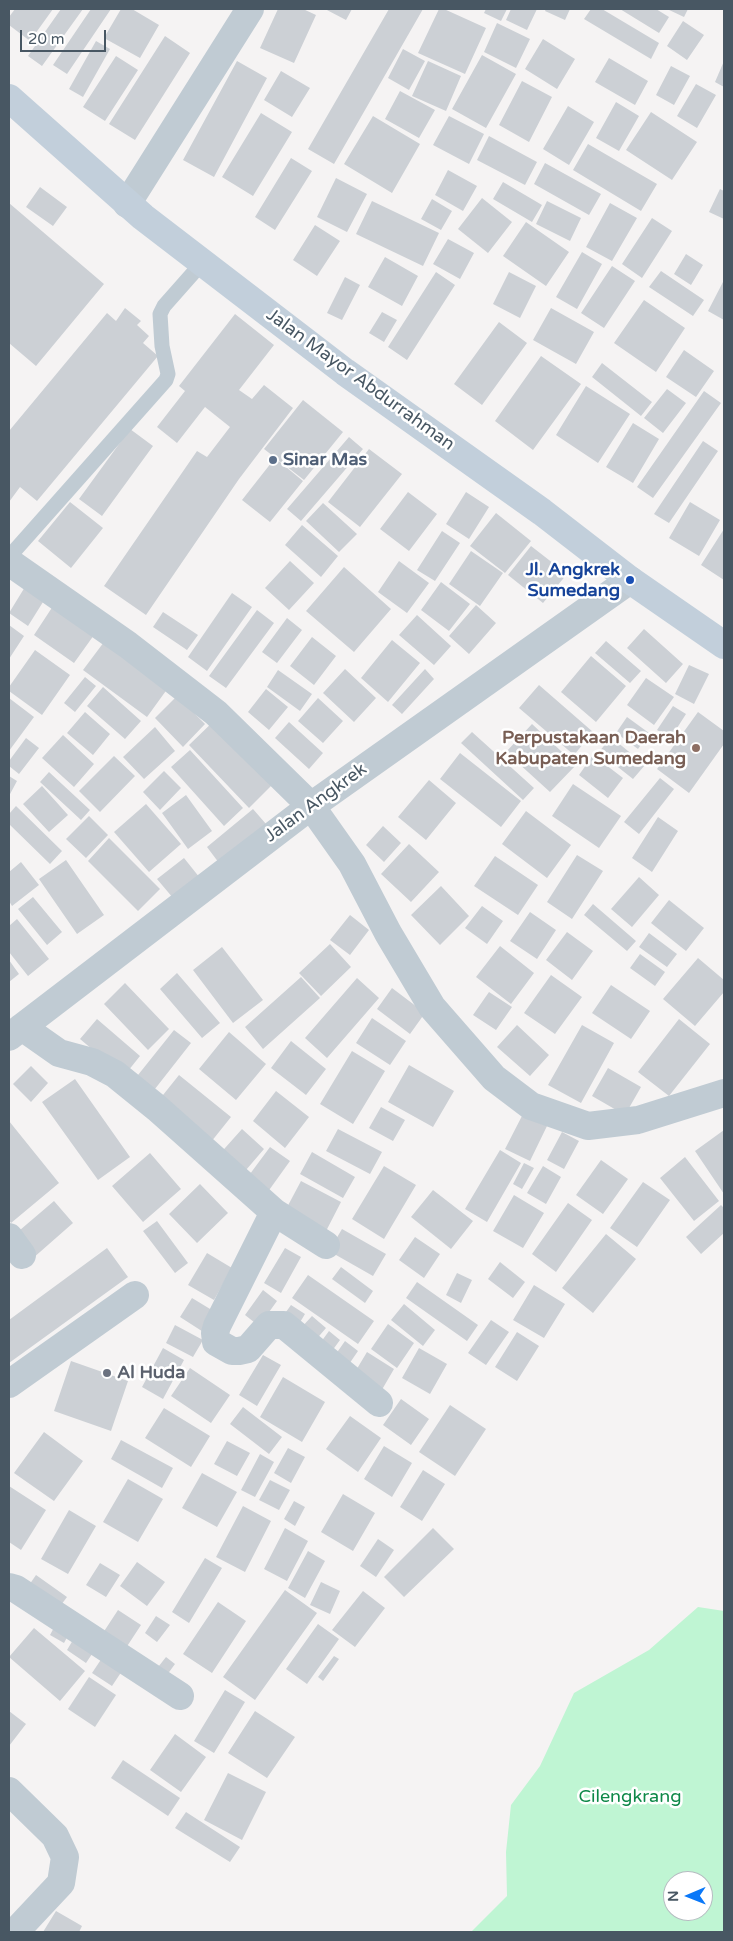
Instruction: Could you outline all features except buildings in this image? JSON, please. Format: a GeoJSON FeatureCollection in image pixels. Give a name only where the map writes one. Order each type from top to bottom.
{"type":"FeatureCollection","features":[{"type":"Feature","properties":{"kind":"main road","name":"Jalan Mayor Abdurrahman"},"geometry":{"type":"LineString","coordinates":[[9,98],[127,204],[345,372],[542,512],[630,580],[724,645]]}},
{"type":"Feature","properties":{"kind":"street"},"geometry":{"type":"LineString","coordinates":[[127,204],[250,9]]}},
{"type":"Feature","properties":{"kind":"street"},"geometry":{"type":"LineString","coordinates":[[12,570],[128,645],[216,712],[311,806],[352,864],[388,934],[432,1007],[494,1078],[531,1106],[588,1126],[638,1120],[724,1093]]}},
{"type":"Feature","properties":{"kind":"street","name":"Jalan Angkrek"},"geometry":{"type":"LineString","coordinates":[[15,1032],[311,806],[630,580]]}},
{"type":"Feature","properties":{"kind":"street"},"geometry":{"type":"LineString","coordinates":[[15,1032],[60,1053],[92,1062],[115,1074],[157,1108],[274,1212],[326,1245]]}},
{"type":"Feature","properties":{"kind":"street"},"geometry":{"type":"LineString","coordinates":[[274,1212],[218,1326],[215,1333],[216,1342],[232,1352],[248,1349],[269,1324],[284,1325],[296,1333],[379,1404]]}},
{"type":"Feature","properties":{"kind":"street"},"geometry":{"type":"LineString","coordinates":[[10,1381],[135,1295]]}},
{"type":"Feature","properties":{"kind":"street"},"geometry":{"type":"LineString","coordinates":[[9,1587],[16,1589],[180,1696]]}},
{"type":"Feature","properties":{"kind":"street"},"geometry":{"type":"LineString","coordinates":[[9,1791],[56,1836],[65,1857],[61,1883],[15,1932]]}},
{"type":"Feature","properties":{"kind":"lane"},"geometry":{"type":"LineString","coordinates":[[12,570],[166,380],[168,374],[162,346],[160,314],[164,306],[202,262]]}},
{"type":"Feature","properties":{"kind":"green space","name":"Cilengkrang"},"geometry":{"type":"Polygon","coordinates":[[[698,1607],[724,1611],[724,1932],[471,1932],[507,1896],[506,1852],[511,1805],[540,1766],[574,1693],[649,1650],[698,1607]]]}},
{"type":"Feature","properties":{"kind":"place","name":"Sinar Mas"},"geometry":{"type":"Point","coordinates":[273,460]}},
{"type":"Feature","properties":{"kind":"place","name":"Jl. Angkrek Sumedang"},"geometry":{"type":"Point","coordinates":[630,580]}},
{"type":"Feature","properties":{"kind":"place","name":"Perpustakaan Daerah Kabupaten Sumedang"},"geometry":{"type":"Point","coordinates":[696,748]}},
{"type":"Feature","properties":{"kind":"place","name":"Al Huda"},"geometry":{"type":"Point","coordinates":[107,1373]}}]}
